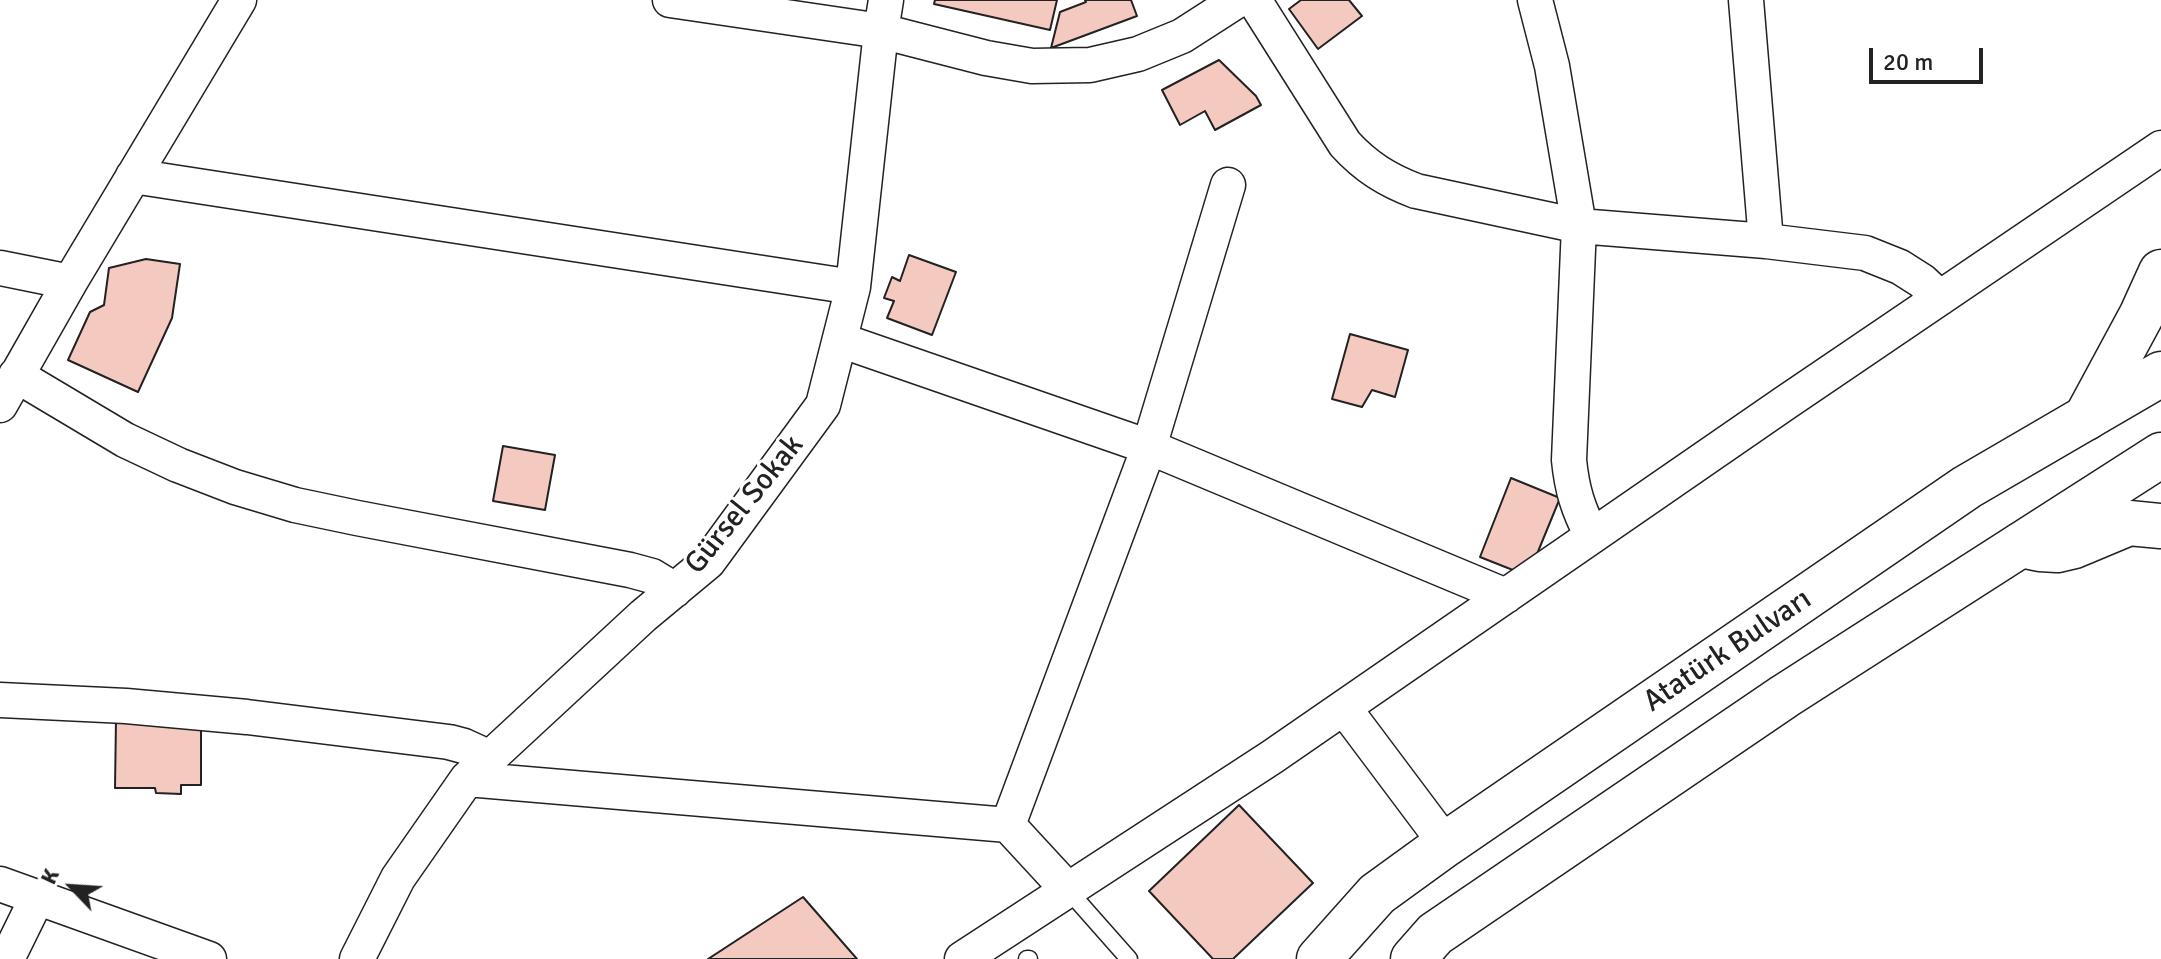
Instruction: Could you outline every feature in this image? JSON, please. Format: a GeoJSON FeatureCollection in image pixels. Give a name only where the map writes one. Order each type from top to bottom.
{"type":"FeatureCollection","features":[{"type":"Feature","properties":{"kind":"main road"},"geometry":{"type":"LineString","coordinates":[[2086,418],[2161,272]]}},
{"type":"Feature","properties":{"kind":"main road","name":"Atatürk Bulvarı"},"geometry":{"type":"LineString","coordinates":[[1319,959],[1377,894],[1446,844],[1967,487],[2161,374]]}},
{"type":"Feature","properties":{"kind":"main road"},"geometry":{"type":"LineString","coordinates":[[1413,959],[1435,934],[1785,696],[2161,455]]}},
{"type":"Feature","properties":{"kind":"main road"},"geometry":{"type":"LineString","coordinates":[[2021,545],[2057,550],[2129,523],[2161,526]]}},
{"type":"Feature","properties":{"kind":"street"},"geometry":{"type":"LineString","coordinates":[[0,405],[239,0]]}},
{"type":"Feature","properties":{"kind":"street"},"geometry":{"type":"LineString","coordinates":[[670,0],[884,15],[986,58],[1032,66],[1090,65],[1138,54],[1182,36],[1238,0]]}},
{"type":"Feature","properties":{"kind":"street"},"geometry":{"type":"LineString","coordinates":[[1254,0],[1338,135],[1361,161],[1397,184],[1416,191],[1579,226],[1766,241],[1865,253],[1900,267],[1922,281],[1940,298]]}},
{"type":"Feature","properties":{"kind":"street"},"geometry":{"type":"LineString","coordinates":[[1535,0],[1552,66],[1579,226],[1569,460],[1578,510],[1592,536]]}},
{"type":"Feature","properties":{"kind":"street"},"geometry":{"type":"LineString","coordinates":[[1746,0],[1766,241]]}},
{"type":"Feature","properties":{"kind":"street","name":"Gürsel Sokak"},"geometry":{"type":"LineString","coordinates":[[357,959],[398,878],[478,768],[643,616],[708,562],[823,405],[853,287],[884,15]]}},
{"type":"Feature","properties":{"kind":"street"},"geometry":{"type":"LineString","coordinates":[[962,959],[1272,757],[2161,148]]}},
{"type":"Feature","properties":{"kind":"street"},"geometry":{"type":"LineString","coordinates":[[133,176],[853,287]]}},
{"type":"Feature","properties":{"kind":"street"},"geometry":{"type":"LineString","coordinates":[[1008,825],[1149,447],[1228,185]]}},
{"type":"Feature","properties":{"kind":"street"},"geometry":{"type":"LineString","coordinates":[[0,268],[70,282]]}},
{"type":"Feature","properties":{"kind":"street"},"geometry":{"type":"LineString","coordinates":[[840,340],[1149,447],[1506,596]]}},
{"type":"Feature","properties":{"kind":"street"},"geometry":{"type":"LineString","coordinates":[[16,375],[125,440],[235,487],[341,515],[630,570],[652,576],[675,590]]}},
{"type":"Feature","properties":{"kind":"street"},"geometry":{"type":"LineString","coordinates":[[0,700],[126,706],[247,717],[449,742],[464,746],[478,768],[1008,825],[1068,890]]}},
{"type":"Feature","properties":{"kind":"street"},"geometry":{"type":"LineString","coordinates":[[1344,708],[1446,844]]}},
{"type":"Feature","properties":{"kind":"street"},"geometry":{"type":"LineString","coordinates":[[0,884],[209,959]]}},
{"type":"Feature","properties":{"kind":"street"},"geometry":{"type":"LineString","coordinates":[[7,959],[37,898]]}},
{"type":"Feature","properties":{"kind":"lane"},"geometry":{"type":"LineString","coordinates":[[1068,890],[1129,959]]}},
{"type":"Feature","properties":{"kind":"building"},"geometry":{"type":"Polygon","coordinates":[[[935,0],[1057,0],[1050,30],[934,4],[935,0]]]}},
{"type":"Feature","properties":{"kind":"building"},"geometry":{"type":"Polygon","coordinates":[[[1085,0],[1131,0],[1137,16],[1051,48],[1060,12],[1085,0]]]}},
{"type":"Feature","properties":{"kind":"building"},"geometry":{"type":"Polygon","coordinates":[[[1301,0],[1349,0],[1362,16],[1318,49],[1289,9],[1301,0]]]}},
{"type":"Feature","properties":{"kind":"building"},"geometry":{"type":"Polygon","coordinates":[[[1219,60],[1256,96],[1261,105],[1215,130],[1205,111],[1180,125],[1162,90],[1219,60]]]}},
{"type":"Feature","properties":{"kind":"building"},"geometry":{"type":"Polygon","coordinates":[[[909,255],[956,272],[932,335],[887,318],[894,301],[884,298],[892,277],[900,281],[909,255]]]}},
{"type":"Feature","properties":{"kind":"building"},"geometry":{"type":"Polygon","coordinates":[[[146,259],[180,264],[172,318],[138,392],[68,360],[90,312],[104,305],[109,268],[146,259]]]}},
{"type":"Feature","properties":{"kind":"building"},"geometry":{"type":"Polygon","coordinates":[[[1350,334],[1408,350],[1395,397],[1372,390],[1362,407],[1332,399],[1350,334]]]}},
{"type":"Feature","properties":{"kind":"building"},"geometry":{"type":"Polygon","coordinates":[[[503,446],[555,455],[545,510],[493,501],[503,446]]]}},
{"type":"Feature","properties":{"kind":"building"},"geometry":{"type":"Polygon","coordinates":[[[1511,478],[1560,498],[1528,576],[1480,557],[1511,478]]]}},
{"type":"Feature","properties":{"kind":"building"},"geometry":{"type":"Polygon","coordinates":[[[116,719],[201,719],[201,785],[181,785],[181,794],[156,793],[155,788],[115,788],[116,719]]]}},
{"type":"Feature","properties":{"kind":"building"},"geometry":{"type":"Polygon","coordinates":[[[1239,805],[1313,883],[1233,959],[1213,959],[1149,891],[1239,805]]]}},
{"type":"Feature","properties":{"kind":"building"},"geometry":{"type":"Polygon","coordinates":[[[803,897],[857,959],[708,959],[803,897]]]}}]}
